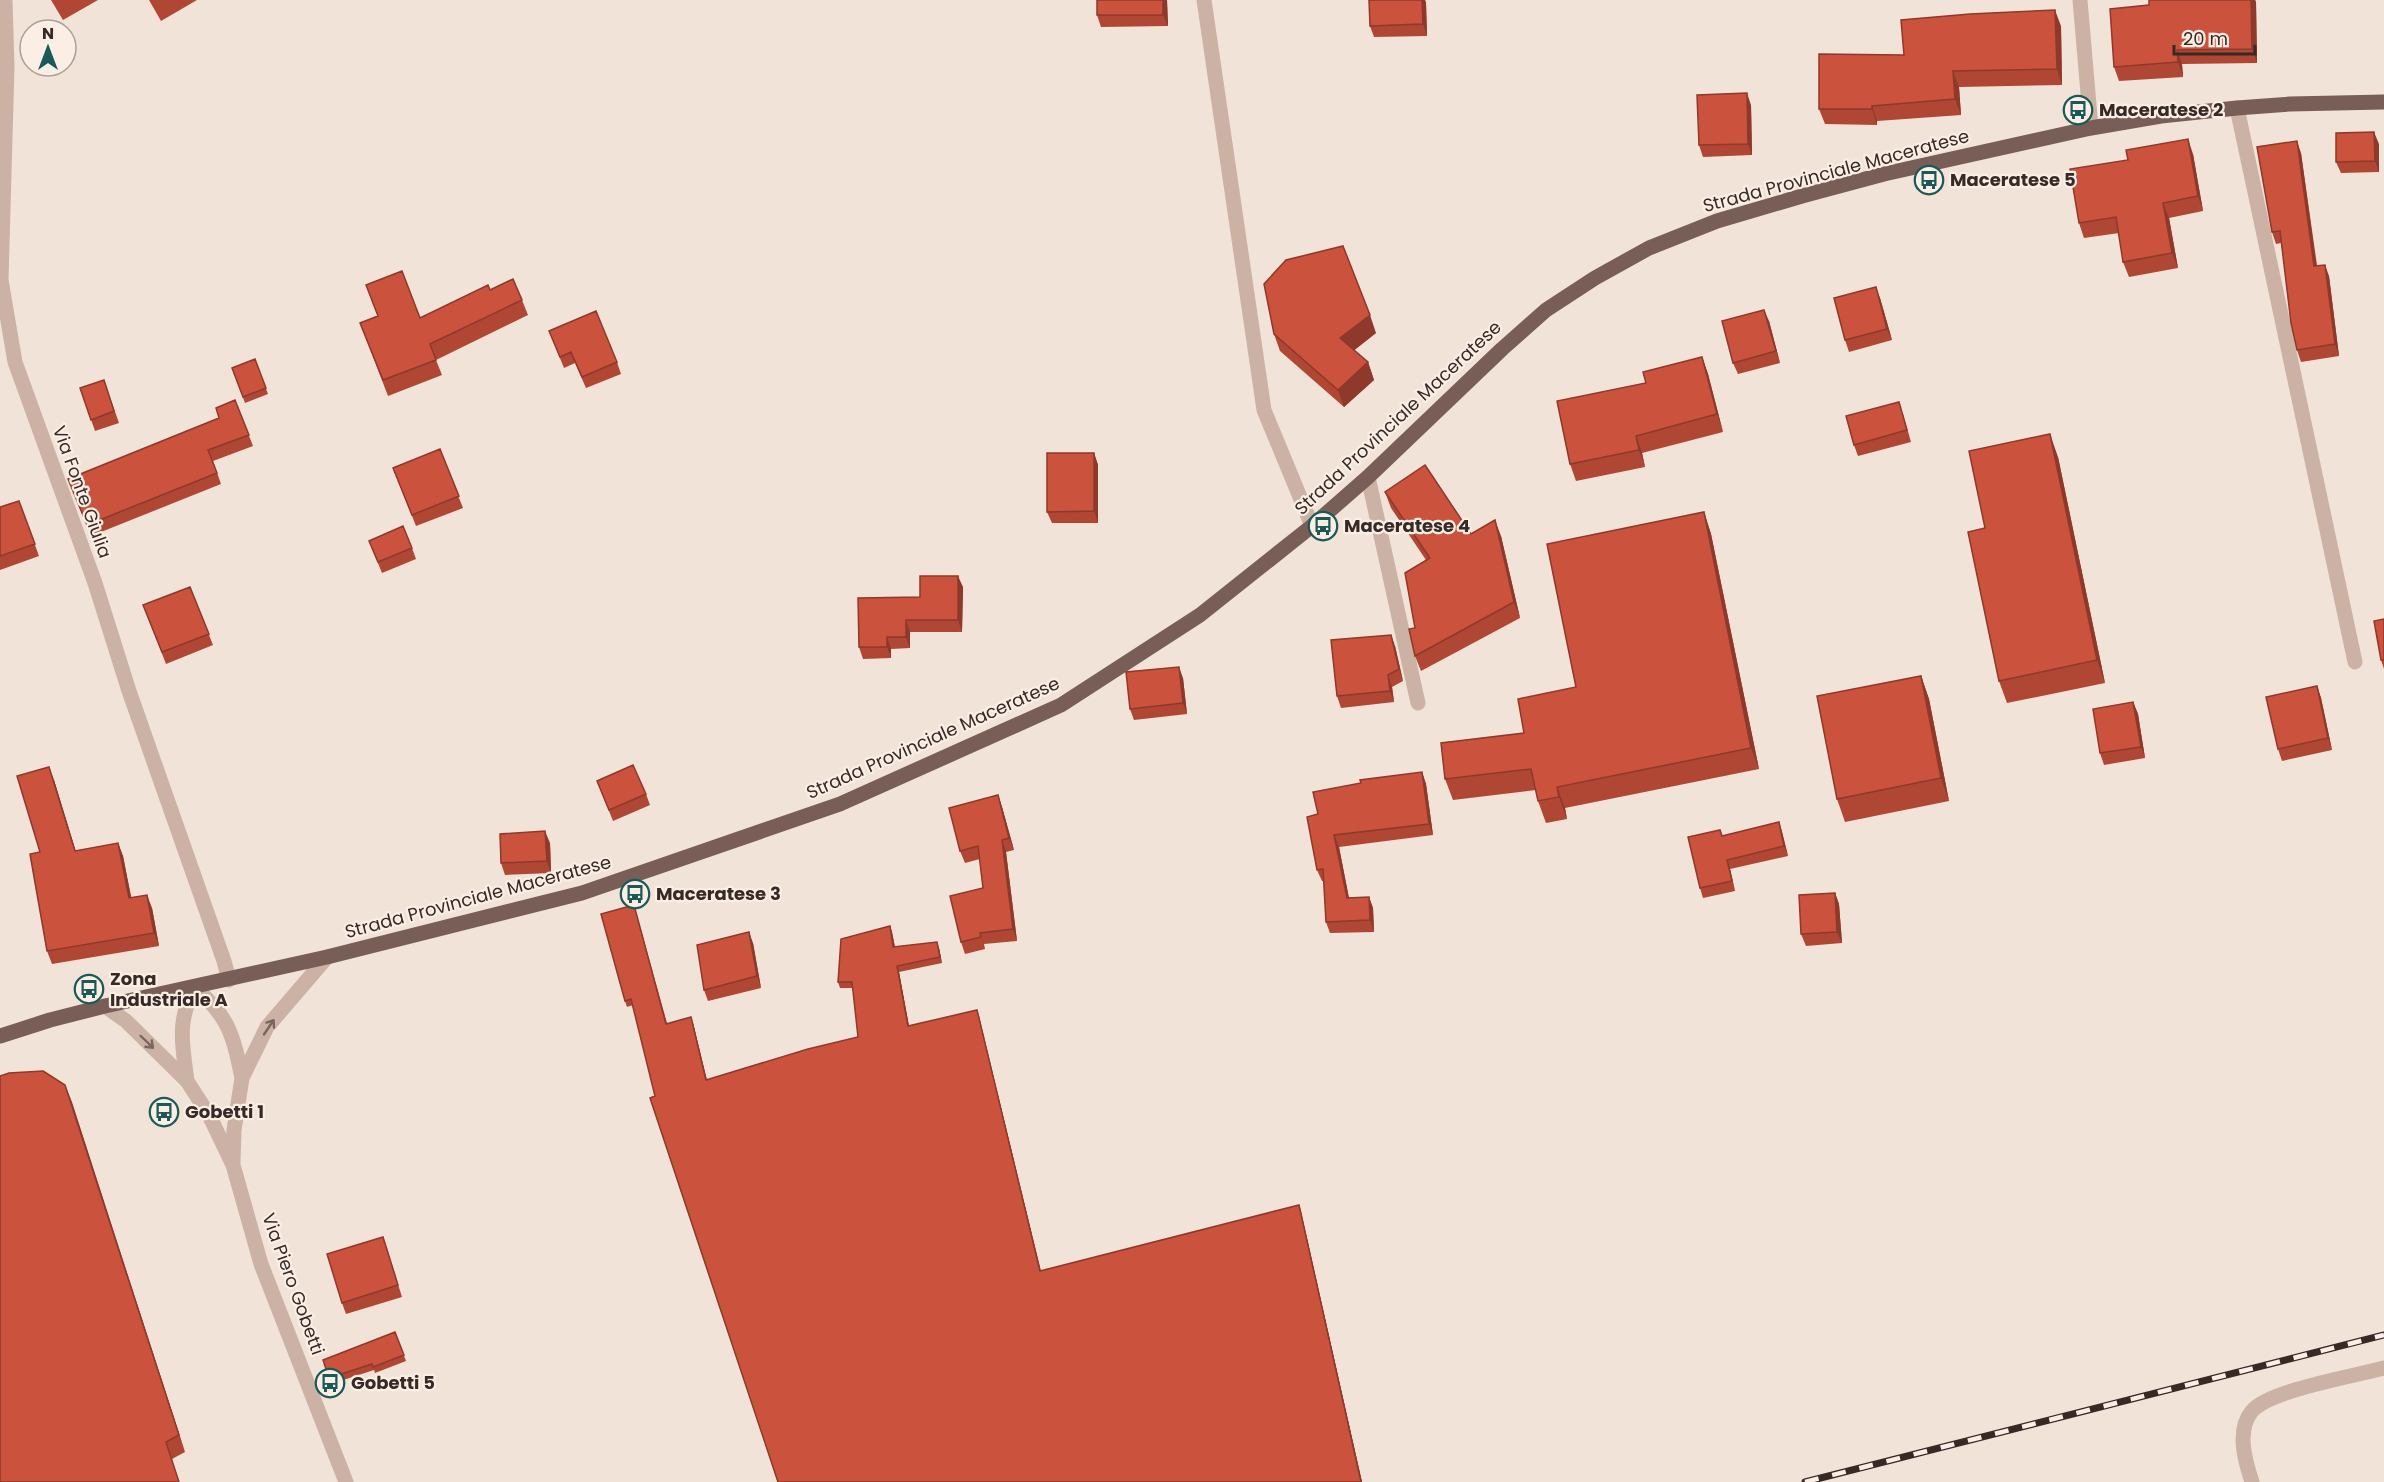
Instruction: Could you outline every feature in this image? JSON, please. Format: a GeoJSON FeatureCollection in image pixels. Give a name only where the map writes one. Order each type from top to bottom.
{"type":"FeatureCollection","features":[{"type":"Feature","properties":{"kind":"main road","name":"Strada Provinciale Maceratese"},"geometry":{"type":"LineString","coordinates":[[0,1036],[105,1006],[327,957],[582,893],[840,804],[1061,705],[1200,615],[1312,526],[1368,477],[1546,309],[1649,248],[1717,221],[1884,174],[2091,128],[2162,116],[2237,108],[2290,104],[2384,102]]}},
{"type":"Feature","properties":{"kind":"street","name":"Via Fonte Giulia"},"geometry":{"type":"LineString","coordinates":[[4,0],[7,67],[1,280],[15,362],[94,583],[229,980]]}},
{"type":"Feature","properties":{"kind":"street"},"geometry":{"type":"LineString","coordinates":[[1204,0],[1264,410],[1312,526]]}},
{"type":"Feature","properties":{"kind":"street"},"geometry":{"type":"LineString","coordinates":[[2079,0],[2091,128]]}},
{"type":"Feature","properties":{"kind":"street"},"geometry":{"type":"LineString","coordinates":[[2237,108],[2355,662]]}},
{"type":"Feature","properties":{"kind":"street"},"geometry":{"type":"LineString","coordinates":[[1368,477],[1418,703]]}},
{"type":"Feature","properties":{"kind":"street"},"geometry":{"type":"LineString","coordinates":[[233,1166],[234,1130],[242,1078],[267,1028],[327,957]]}},
{"type":"Feature","properties":{"kind":"street"},"geometry":{"type":"LineString","coordinates":[[187,1081],[181,1031],[185,1007],[194,987],[211,1000],[225,1019],[234,1040],[242,1078]]}},
{"type":"Feature","properties":{"kind":"street"},"geometry":{"type":"LineString","coordinates":[[105,1006],[126,1021],[187,1081],[208,1115],[233,1166]]}},
{"type":"Feature","properties":{"kind":"street","name":"Via Piero Gobetti"},"geometry":{"type":"LineString","coordinates":[[233,1166],[261,1264],[346,1482]]}},
{"type":"Feature","properties":{"kind":"street"},"geometry":{"type":"LineString","coordinates":[[2252,1482],[2245,1460],[2243,1430],[2252,1411],[2274,1397],[2384,1368]]}},
{"type":"Feature","properties":{"kind":"building"},"geometry":{"type":"Polygon","coordinates":[[[1097,0],[1163,0],[1163,15],[1097,15],[1097,0]]]}},
{"type":"Feature","properties":{"kind":"building"},"geometry":{"type":"Polygon","coordinates":[[[1369,0],[1422,0],[1423,24],[1370,26],[1369,0]]]}},
{"type":"Feature","properties":{"kind":"building"},"geometry":{"type":"Polygon","coordinates":[[[2149,0],[2251,0],[2252,49],[2177,50],[2178,62],[2114,67],[2110,9],[2149,5],[2149,0]]]}},
{"type":"Feature","properties":{"kind":"building"},"geometry":{"type":"Polygon","coordinates":[[[2055,10],[2057,69],[1953,71],[1955,99],[1872,106],[1872,109],[1819,109],[1819,54],[1904,55],[1901,20],[2055,10]]]}},
{"type":"Feature","properties":{"kind":"building"},"geometry":{"type":"Polygon","coordinates":[[[1747,93],[1748,144],[1699,145],[1697,95],[1747,93]]]}},
{"type":"Feature","properties":{"kind":"building"},"geometry":{"type":"Polygon","coordinates":[[[2374,132],[2375,161],[2336,162],[2336,133],[2374,132]]]}},
{"type":"Feature","properties":{"kind":"building"},"geometry":{"type":"Polygon","coordinates":[[[2188,139],[2198,196],[2163,203],[2172,253],[2123,262],[2116,217],[2079,223],[2070,169],[2128,160],[2126,150],[2188,139]]]}},
{"type":"Feature","properties":{"kind":"building"},"geometry":{"type":"Polygon","coordinates":[[[2297,141],[2314,266],[2325,265],[2335,344],[2297,350],[2291,323],[2280,231],[2272,232],[2257,147],[2297,141]]]}},
{"type":"Feature","properties":{"kind":"building"},"geometry":{"type":"Polygon","coordinates":[[[1343,246],[1370,315],[1340,338],[1368,362],[1338,390],[1274,334],[1264,284],[1286,260],[1343,246]]]}},
{"type":"Feature","properties":{"kind":"building"},"geometry":{"type":"Polygon","coordinates":[[[402,271],[420,318],[488,285],[490,290],[513,279],[522,300],[430,344],[436,360],[383,380],[360,323],[378,316],[366,285],[402,271]]]}},
{"type":"Feature","properties":{"kind":"building"},"geometry":{"type":"Polygon","coordinates":[[[1876,287],[1887,329],[1845,340],[1834,298],[1876,287]]]}},
{"type":"Feature","properties":{"kind":"building"},"geometry":{"type":"Polygon","coordinates":[[[1764,310],[1776,351],[1733,363],[1722,321],[1764,310]]]}},
{"type":"Feature","properties":{"kind":"building"},"geometry":{"type":"Polygon","coordinates":[[[596,311],[617,362],[582,377],[571,352],[560,357],[549,331],[596,311]]]}},
{"type":"Feature","properties":{"kind":"building"},"geometry":{"type":"Polygon","coordinates":[[[1702,357],[1717,414],[1636,436],[1639,450],[1570,464],[1557,401],[1646,383],[1643,372],[1702,357]]]}},
{"type":"Feature","properties":{"kind":"building"},"geometry":{"type":"Polygon","coordinates":[[[255,359],[266,388],[243,397],[232,368],[255,359]]]}},
{"type":"Feature","properties":{"kind":"building"},"geometry":{"type":"Polygon","coordinates":[[[104,380],[114,411],[91,420],[80,388],[104,380]]]}},
{"type":"Feature","properties":{"kind":"building"},"geometry":{"type":"Polygon","coordinates":[[[235,400],[249,435],[208,450],[217,473],[87,525],[68,479],[219,418],[216,408],[235,400]]]}},
{"type":"Feature","properties":{"kind":"building"},"geometry":{"type":"Polygon","coordinates":[[[1899,402],[1907,430],[1854,445],[1846,416],[1899,402]]]}},
{"type":"Feature","properties":{"kind":"building"},"geometry":{"type":"Polygon","coordinates":[[[2050,434],[2097,660],[1999,681],[1968,532],[1985,528],[1969,451],[2050,434]]]}},
{"type":"Feature","properties":{"kind":"building"},"geometry":{"type":"Polygon","coordinates":[[[440,449],[459,496],[412,515],[393,468],[440,449]]]}},
{"type":"Feature","properties":{"kind":"building"},"geometry":{"type":"Polygon","coordinates":[[[1047,453],[1094,453],[1094,511],[1047,512],[1047,453]]]}},
{"type":"Feature","properties":{"kind":"building"},"geometry":{"type":"Polygon","coordinates":[[[1425,465],[1471,534],[1495,520],[1514,602],[1415,656],[1409,629],[1415,628],[1405,573],[1430,558],[1385,492],[1425,465]]]}},
{"type":"Feature","properties":{"kind":"building"},"geometry":{"type":"Polygon","coordinates":[[[19,501],[35,544],[0,556],[0,507],[19,501]]]}},
{"type":"Feature","properties":{"kind":"building"},"geometry":{"type":"Polygon","coordinates":[[[1704,512],[1751,748],[1557,787],[1559,797],[1538,801],[1531,769],[1445,779],[1441,743],[1524,733],[1518,699],[1576,687],[1547,544],[1704,512]]]}},
{"type":"Feature","properties":{"kind":"building"},"geometry":{"type":"Polygon","coordinates":[[[403,526],[412,548],[378,562],[369,541],[403,526]]]}},
{"type":"Feature","properties":{"kind":"building"},"geometry":{"type":"Polygon","coordinates":[[[920,576],[958,576],[958,620],[906,620],[906,637],[887,637],[887,647],[859,647],[858,598],[920,597],[920,576]]]}},
{"type":"Feature","properties":{"kind":"building"},"geometry":{"type":"Polygon","coordinates":[[[190,587],[209,634],[162,652],[143,605],[190,587]]]}},
{"type":"Feature","properties":{"kind":"building"},"geometry":{"type":"Polygon","coordinates":[[[2384,619],[2384,660],[2381,660],[2374,621],[2384,619]]]}},
{"type":"Feature","properties":{"kind":"building"},"geometry":{"type":"Polygon","coordinates":[[[1391,635],[1399,669],[1388,675],[1390,691],[1337,696],[1331,640],[1391,635]]]}},
{"type":"Feature","properties":{"kind":"building"},"geometry":{"type":"Polygon","coordinates":[[[1179,667],[1183,703],[1130,709],[1126,672],[1179,667]]]}},
{"type":"Feature","properties":{"kind":"building"},"geometry":{"type":"Polygon","coordinates":[[[1921,676],[1941,778],[1837,799],[1817,696],[1921,676]]]}},
{"type":"Feature","properties":{"kind":"building"},"geometry":{"type":"Polygon","coordinates":[[[2317,686],[2328,738],[2278,749],[2266,697],[2317,686]]]}},
{"type":"Feature","properties":{"kind":"building"},"geometry":{"type":"Polygon","coordinates":[[[2133,702],[2141,747],[2100,753],[2093,709],[2133,702]]]}},
{"type":"Feature","properties":{"kind":"building"},"geometry":{"type":"Polygon","coordinates":[[[633,765],[646,794],[609,810],[597,781],[633,765]]]}},
{"type":"Feature","properties":{"kind":"building"},"geometry":{"type":"Polygon","coordinates":[[[49,767],[75,851],[118,843],[129,898],[147,895],[154,933],[47,951],[30,854],[40,852],[17,776],[49,767]]]}},
{"type":"Feature","properties":{"kind":"building"},"geometry":{"type":"Polygon","coordinates":[[[1422,772],[1429,824],[1334,835],[1347,898],[1369,897],[1370,920],[1326,922],[1323,869],[1317,870],[1307,817],[1318,814],[1313,792],[1361,783],[1360,780],[1422,772]]]}},
{"type":"Feature","properties":{"kind":"building"},"geometry":{"type":"Polygon","coordinates":[[[998,795],[1009,838],[1002,840],[1013,929],[980,933],[981,937],[961,942],[950,896],[983,888],[978,846],[960,851],[949,808],[998,795]]]}},
{"type":"Feature","properties":{"kind":"building"},"geometry":{"type":"Polygon","coordinates":[[[1779,822],[1784,846],[1727,860],[1732,881],[1700,888],[1688,837],[1720,830],[1722,836],[1779,822]]]}},
{"type":"Feature","properties":{"kind":"building"},"geometry":{"type":"Polygon","coordinates":[[[545,831],[547,861],[501,863],[500,834],[545,831]]]}},
{"type":"Feature","properties":{"kind":"building"},"geometry":{"type":"Polygon","coordinates":[[[1835,893],[1837,932],[1801,934],[1799,895],[1835,893]]]}},
{"type":"Feature","properties":{"kind":"building"},"geometry":{"type":"Polygon","coordinates":[[[634,905],[666,1024],[691,1017],[706,1080],[808,1049],[858,1037],[852,982],[838,982],[841,939],[890,926],[893,947],[937,942],[940,957],[897,966],[908,1026],[977,1010],[1040,1271],[1299,1205],[1361,1482],[778,1482],[650,1098],[655,1096],[631,999],[625,1001],[601,914],[634,905]]]}},
{"type":"Feature","properties":{"kind":"building"},"geometry":{"type":"Polygon","coordinates":[[[749,932],[757,976],[704,990],[697,945],[749,932]]]}},
{"type":"Feature","properties":{"kind":"building"},"geometry":{"type":"Polygon","coordinates":[[[43,1071],[65,1085],[179,1435],[166,1442],[179,1482],[0,1482],[0,1076],[9,1073],[43,1071]]]}},
{"type":"Feature","properties":{"kind":"building"},"geometry":{"type":"Polygon","coordinates":[[[383,1237],[398,1285],[342,1303],[327,1254],[383,1237]]]}},
{"type":"Feature","properties":{"kind":"building"},"geometry":{"type":"Polygon","coordinates":[[[395,1332],[404,1355],[373,1367],[372,1364],[329,1378],[323,1360],[395,1332]]]}},
{"type":"Feature","properties":{"kind":"railway"},"geometry":{"type":"LineString","coordinates":[[1805,1482],[2384,1335]]}},
{"type":"Feature","properties":{"kind":"place","name":"Maceratese 2"},"geometry":{"type":"Point","coordinates":[2078,110]}},
{"type":"Feature","properties":{"kind":"place","name":"Maceratese 5"},"geometry":{"type":"Point","coordinates":[1929,180]}},
{"type":"Feature","properties":{"kind":"place","name":"Maceratese 4"},"geometry":{"type":"Point","coordinates":[1323,526]}},
{"type":"Feature","properties":{"kind":"place","name":"Maceratese 3"},"geometry":{"type":"Point","coordinates":[635,894]}},
{"type":"Feature","properties":{"kind":"place","name":"Zona Industriale A"},"geometry":{"type":"Point","coordinates":[89,989]}},
{"type":"Feature","properties":{"kind":"place","name":"Gobetti 1"},"geometry":{"type":"Point","coordinates":[164,1112]}},
{"type":"Feature","properties":{"kind":"place","name":"Gobetti 5"},"geometry":{"type":"Point","coordinates":[330,1383]}}]}
